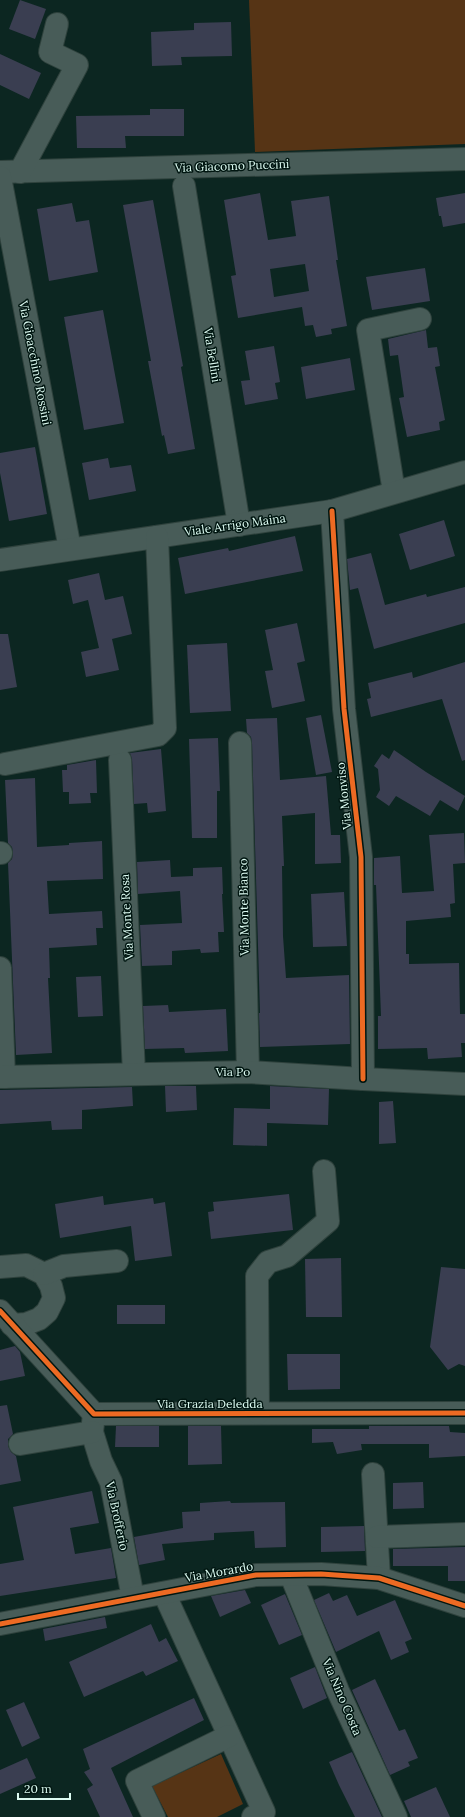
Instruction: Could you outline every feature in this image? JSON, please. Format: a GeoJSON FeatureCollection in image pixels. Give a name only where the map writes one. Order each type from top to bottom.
{"type":"FeatureCollection","features":[{"type":"Feature","properties":{"kind":"street"},"geometry":{"type":"LineString","coordinates":[[7,174],[77,65],[50,52],[57,24]]}},
{"type":"Feature","properties":{"kind":"street","name":"Via Giacomo Puccini"},"geometry":{"type":"LineString","coordinates":[[7,174],[465,159]]}},
{"type":"Feature","properties":{"kind":"street","name":"Via Gioacchino Rossini"},"geometry":{"type":"LineString","coordinates":[[7,174],[70,549]]}},
{"type":"Feature","properties":{"kind":"street","name":"Via Bellini"},"geometry":{"type":"LineString","coordinates":[[184,186],[239,525]]}},
{"type":"Feature","properties":{"kind":"street"},"geometry":{"type":"LineString","coordinates":[[394,492],[368,330],[420,319]]}},
{"type":"Feature","properties":{"kind":"street","name":"Viale Arrigo Maina"},"geometry":{"type":"LineString","coordinates":[[0,560],[332,511],[465,472]]}},
{"type":"Feature","properties":{"kind":"street","name":"Via Monviso"},"geometry":{"type":"LineString","coordinates":[[332,511],[344,709],[361,857],[363,1079]]}},
{"type":"Feature","properties":{"kind":"street"},"geometry":{"type":"LineString","coordinates":[[5,764],[158,735],[164,728],[157,536]]}},
{"type":"Feature","properties":{"kind":"street","name":"Via Monte Bianco"},"geometry":{"type":"LineString","coordinates":[[240,743],[248,1072]]}},
{"type":"Feature","properties":{"kind":"street","name":"Via Monte Rosa"},"geometry":{"type":"LineString","coordinates":[[120,760],[134,1074]]}},
{"type":"Feature","properties":{"kind":"street"},"geometry":{"type":"LineString","coordinates":[[0,968],[2,1077]]}},
{"type":"Feature","properties":{"kind":"street","name":"Via Po"},"geometry":{"type":"LineString","coordinates":[[2,1077],[248,1072],[465,1084]]}},
{"type":"Feature","properties":{"kind":"street"},"geometry":{"type":"LineString","coordinates":[[258,1414],[257,1276],[268,1262],[287,1256],[328,1220],[324,1171]]}},
{"type":"Feature","properties":{"kind":"street"},"geometry":{"type":"LineString","coordinates":[[44,1274],[64,1266],[117,1261]]}},
{"type":"Feature","properties":{"kind":"street"},"geometry":{"type":"LineString","coordinates":[[0,1267],[26,1265],[44,1274],[51,1286],[54,1298],[47,1312],[39,1319],[26,1324],[6,1318]]}},
{"type":"Feature","properties":{"kind":"street"},"geometry":{"type":"LineString","coordinates":[[6,1318],[93,1423]]}},
{"type":"Feature","properties":{"kind":"street","name":"Via Grazia Deledda"},"geometry":{"type":"LineString","coordinates":[[20,1444],[93,1423],[258,1414],[465,1413]]}},
{"type":"Feature","properties":{"kind":"street","name":"Via Brofferio"},"geometry":{"type":"LineString","coordinates":[[93,1423],[101,1461],[111,1482],[133,1598]]}},
{"type":"Feature","properties":{"kind":"street"},"geometry":{"type":"LineString","coordinates":[[373,1474],[379,1578]]}},
{"type":"Feature","properties":{"kind":"street"},"geometry":{"type":"LineString","coordinates":[[377,1537],[465,1534]]}},
{"type":"Feature","properties":{"kind":"street","name":"Via Morardo"},"geometry":{"type":"LineString","coordinates":[[0,1624],[256,1575],[321,1574],[379,1578],[465,1606]]}},
{"type":"Feature","properties":{"kind":"street","name":"Via Nino Costa"},"geometry":{"type":"LineString","coordinates":[[291,1575],[338,1691],[396,1817]]}},
{"type":"Feature","properties":{"kind":"street"},"geometry":{"type":"LineString","coordinates":[[164,1593],[264,1812],[252,1817]]}},
{"type":"Feature","properties":{"kind":"street"},"geometry":{"type":"LineString","coordinates":[[154,1817],[137,1781],[229,1736]]}},
{"type":"Feature","properties":{"kind":"shaded area"},"geometry":{"type":"Polygon","coordinates":[[[249,0],[465,0],[465,144],[255,152],[249,0]]]}},
{"type":"Feature","properties":{"kind":"shaded area"},"geometry":{"type":"Polygon","coordinates":[[[221,1754],[243,1804],[217,1817],[168,1817],[152,1786],[221,1754]]]}},
{"type":"Feature","properties":{"kind":"building"},"geometry":{"type":"Polygon","coordinates":[[[20,0],[46,9],[35,39],[9,29],[20,0]]]}},
{"type":"Feature","properties":{"kind":"building"},"geometry":{"type":"Polygon","coordinates":[[[231,22],[232,56],[181,57],[182,65],[152,66],[151,32],[194,30],[194,23],[231,22]]]}},
{"type":"Feature","properties":{"kind":"building"},"geometry":{"type":"Polygon","coordinates":[[[0,54],[41,73],[29,99],[0,85],[0,54]]]}},
{"type":"Feature","properties":{"kind":"building"},"geometry":{"type":"Polygon","coordinates":[[[150,109],[184,109],[184,136],[125,136],[126,148],[77,148],[76,116],[150,115],[150,109]]]}},
{"type":"Feature","properties":{"kind":"building"},"geometry":{"type":"Polygon","coordinates":[[[260,193],[268,240],[296,236],[291,201],[329,196],[338,260],[336,260],[347,326],[331,329],[332,334],[316,337],[313,325],[305,326],[302,307],[238,318],[231,276],[236,275],[224,200],[260,193]],[[305,264],[270,269],[274,297],[309,291],[305,264]]]}},
{"type":"Feature","properties":{"kind":"building"},"geometry":{"type":"Polygon","coordinates":[[[465,193],[465,223],[443,227],[441,216],[439,216],[436,198],[465,193]]]}},
{"type":"Feature","properties":{"kind":"building"},"geometry":{"type":"Polygon","coordinates":[[[153,200],[183,366],[181,367],[195,449],[168,454],[164,435],[162,436],[148,361],[151,361],[123,205],[153,200]]]}},
{"type":"Feature","properties":{"kind":"building"},"geometry":{"type":"Polygon","coordinates":[[[72,203],[76,222],[89,220],[98,272],[49,281],[37,209],[72,203]]]}},
{"type":"Feature","properties":{"kind":"building"},"geometry":{"type":"Polygon","coordinates":[[[425,268],[430,301],[372,310],[366,277],[425,268]]]}},
{"type":"Feature","properties":{"kind":"building"},"geometry":{"type":"Polygon","coordinates":[[[103,310],[124,423],[84,430],[64,317],[103,310]]]}},
{"type":"Feature","properties":{"kind":"building"},"geometry":{"type":"Polygon","coordinates":[[[426,330],[428,348],[437,347],[440,366],[435,367],[445,420],[439,422],[440,430],[407,437],[399,398],[404,397],[398,355],[390,356],[388,339],[426,330]]]}},
{"type":"Feature","properties":{"kind":"building"},"geometry":{"type":"Polygon","coordinates":[[[274,346],[280,382],[275,383],[278,399],[245,405],[241,381],[250,380],[245,351],[274,346]]]}},
{"type":"Feature","properties":{"kind":"building"},"geometry":{"type":"Polygon","coordinates":[[[350,358],[355,390],[306,399],[301,367],[350,358]]]}},
{"type":"Feature","properties":{"kind":"building"},"geometry":{"type":"Polygon","coordinates":[[[35,447],[47,514],[9,521],[0,473],[0,453],[35,447]]]}},
{"type":"Feature","properties":{"kind":"building"},"geometry":{"type":"Polygon","coordinates":[[[108,458],[110,468],[131,465],[136,491],[89,500],[82,463],[108,458]]]}},
{"type":"Feature","properties":{"kind":"building"},"geometry":{"type":"Polygon","coordinates":[[[444,520],[455,556],[410,570],[399,534],[444,520]]]}},
{"type":"Feature","properties":{"kind":"building"},"geometry":{"type":"Polygon","coordinates":[[[295,536],[303,571],[185,594],[178,558],[228,548],[229,551],[295,536]]]}},
{"type":"Feature","properties":{"kind":"building"},"geometry":{"type":"Polygon","coordinates":[[[371,553],[385,605],[426,594],[427,597],[465,587],[465,623],[374,649],[358,588],[350,590],[347,559],[371,553]]]}},
{"type":"Feature","properties":{"kind":"building"},"geometry":{"type":"Polygon","coordinates":[[[99,573],[105,600],[123,596],[132,634],[112,639],[119,670],[86,677],[81,652],[99,648],[88,600],[73,604],[68,580],[99,573]]]}},
{"type":"Feature","properties":{"kind":"building"},"geometry":{"type":"Polygon","coordinates":[[[297,623],[305,661],[297,663],[305,701],[272,708],[265,671],[273,670],[265,630],[297,623]]]}},
{"type":"Feature","properties":{"kind":"building"},"geometry":{"type":"Polygon","coordinates":[[[0,634],[8,634],[17,687],[0,690],[0,634]]]}},
{"type":"Feature","properties":{"kind":"building"},"geometry":{"type":"Polygon","coordinates":[[[227,643],[231,711],[190,713],[187,645],[227,643]]]}},
{"type":"Feature","properties":{"kind":"building"},"geometry":{"type":"Polygon","coordinates":[[[465,662],[465,760],[462,761],[442,699],[371,717],[367,699],[371,698],[368,683],[412,672],[413,678],[465,662]]]}},
{"type":"Feature","properties":{"kind":"building"},"geometry":{"type":"Polygon","coordinates":[[[321,715],[332,772],[316,775],[306,718],[321,715]]]}},
{"type":"Feature","properties":{"kind":"building"},"geometry":{"type":"Polygon","coordinates":[[[277,718],[280,780],[326,776],[331,835],[340,835],[341,863],[315,864],[315,813],[282,816],[284,866],[282,866],[283,936],[286,978],[349,975],[350,1044],[260,1047],[252,743],[251,737],[247,733],[246,719],[277,718]]]}},
{"type":"Feature","properties":{"kind":"building"},"geometry":{"type":"Polygon","coordinates":[[[218,738],[220,791],[217,791],[217,838],[192,838],[189,739],[218,738]]]}},
{"type":"Feature","properties":{"kind":"building"},"geometry":{"type":"Polygon","coordinates":[[[161,749],[166,811],[148,813],[147,803],[134,804],[132,759],[130,753],[161,749]]]}},
{"type":"Feature","properties":{"kind":"building"},"geometry":{"type":"Polygon","coordinates":[[[394,750],[465,796],[458,811],[440,800],[430,816],[396,796],[389,806],[376,797],[380,790],[378,769],[374,766],[382,754],[389,759],[394,750]]]}},
{"type":"Feature","properties":{"kind":"building"},"geometry":{"type":"Polygon","coordinates":[[[96,760],[97,793],[90,793],[91,803],[69,804],[69,792],[63,792],[62,770],[67,770],[67,765],[96,760]]]}},
{"type":"Feature","properties":{"kind":"building"},"geometry":{"type":"Polygon","coordinates":[[[35,778],[37,847],[102,841],[103,879],[47,881],[49,914],[102,911],[103,928],[96,928],[97,945],[49,948],[50,978],[48,978],[52,1053],[16,1055],[8,863],[12,859],[13,853],[12,847],[8,843],[5,780],[35,778]]]}},
{"type":"Feature","properties":{"kind":"building"},"geometry":{"type":"Polygon","coordinates":[[[464,833],[465,863],[453,864],[455,903],[450,904],[451,917],[406,921],[406,954],[409,954],[409,964],[459,963],[460,1014],[465,1014],[465,1043],[461,1043],[462,1057],[428,1059],[427,1048],[378,1049],[378,1016],[381,1016],[374,858],[400,856],[402,893],[434,891],[429,835],[464,833]]]}},
{"type":"Feature","properties":{"kind":"building"},"geometry":{"type":"Polygon","coordinates":[[[170,860],[171,877],[193,876],[193,868],[222,867],[224,932],[218,932],[219,952],[201,953],[200,949],[172,951],[172,965],[142,966],[140,925],[182,923],[180,891],[138,894],[137,862],[170,860]]]}},
{"type":"Feature","properties":{"kind":"building"},"geometry":{"type":"Polygon","coordinates":[[[344,892],[347,946],[313,947],[311,894],[344,892]]]}},
{"type":"Feature","properties":{"kind":"building"},"geometry":{"type":"Polygon","coordinates":[[[101,976],[103,1016],[78,1017],[76,977],[101,976]]]}},
{"type":"Feature","properties":{"kind":"building"},"geometry":{"type":"Polygon","coordinates":[[[168,1005],[169,1012],[226,1009],[228,1051],[185,1053],[184,1048],[145,1049],[143,1006],[168,1005]]]}},
{"type":"Feature","properties":{"kind":"building"},"geometry":{"type":"Polygon","coordinates":[[[165,1086],[196,1086],[197,1110],[166,1112],[165,1086]]]}},
{"type":"Feature","properties":{"kind":"building"},"geometry":{"type":"Polygon","coordinates":[[[270,1086],[329,1089],[328,1125],[267,1123],[267,1146],[233,1145],[234,1108],[270,1109],[270,1086]]]}},
{"type":"Feature","properties":{"kind":"building"},"geometry":{"type":"Polygon","coordinates":[[[132,1087],[133,1106],[82,1110],[82,1129],[52,1130],[51,1121],[0,1124],[0,1090],[132,1087]]]}},
{"type":"Feature","properties":{"kind":"building"},"geometry":{"type":"Polygon","coordinates":[[[393,1101],[396,1143],[379,1144],[379,1102],[393,1101]]]}},
{"type":"Feature","properties":{"kind":"building"},"geometry":{"type":"Polygon","coordinates":[[[289,1194],[293,1230],[211,1239],[208,1212],[214,1211],[213,1202],[289,1194]]]}},
{"type":"Feature","properties":{"kind":"building"},"geometry":{"type":"Polygon","coordinates":[[[103,1196],[104,1205],[153,1198],[154,1204],[165,1202],[172,1256],[135,1261],[131,1226],[60,1238],[55,1204],[103,1196]]]}},
{"type":"Feature","properties":{"kind":"building"},"geometry":{"type":"Polygon","coordinates":[[[341,1258],[342,1317],[306,1317],[305,1259],[341,1258]]]}},
{"type":"Feature","properties":{"kind":"building"},"geometry":{"type":"Polygon","coordinates":[[[441,1267],[465,1269],[465,1366],[459,1364],[448,1370],[430,1347],[441,1267]]]}},
{"type":"Feature","properties":{"kind":"building"},"geometry":{"type":"Polygon","coordinates":[[[117,1305],[165,1305],[165,1324],[117,1324],[117,1305]]]}},
{"type":"Feature","properties":{"kind":"building"},"geometry":{"type":"Polygon","coordinates":[[[15,1346],[20,1352],[25,1376],[0,1381],[0,1350],[15,1346]]]}},
{"type":"Feature","properties":{"kind":"building"},"geometry":{"type":"Polygon","coordinates":[[[287,1354],[340,1354],[340,1389],[288,1390],[287,1354]]]}},
{"type":"Feature","properties":{"kind":"building"},"geometry":{"type":"Polygon","coordinates":[[[7,1405],[13,1434],[8,1439],[8,1446],[11,1452],[16,1456],[21,1481],[0,1485],[0,1406],[7,1405]]]}},
{"type":"Feature","properties":{"kind":"building"},"geometry":{"type":"Polygon","coordinates":[[[116,1426],[159,1426],[159,1447],[115,1447],[116,1426]]]}},
{"type":"Feature","properties":{"kind":"building"},"geometry":{"type":"Polygon","coordinates":[[[188,1426],[221,1426],[222,1464],[188,1465],[188,1426]]]}},
{"type":"Feature","properties":{"kind":"building"},"geometry":{"type":"Polygon","coordinates":[[[369,1426],[449,1426],[450,1432],[465,1433],[465,1456],[429,1458],[429,1444],[361,1444],[362,1450],[337,1454],[333,1442],[312,1443],[312,1429],[369,1429],[369,1426]]]}},
{"type":"Feature","properties":{"kind":"building"},"geometry":{"type":"Polygon","coordinates":[[[423,1482],[424,1508],[393,1509],[393,1483],[423,1482]]]}},
{"type":"Feature","properties":{"kind":"building"},"geometry":{"type":"Polygon","coordinates":[[[92,1491],[99,1523],[70,1528],[75,1554],[111,1548],[116,1578],[0,1596],[0,1564],[24,1560],[13,1507],[92,1491]]]}},
{"type":"Feature","properties":{"kind":"building"},"geometry":{"type":"Polygon","coordinates":[[[230,1501],[231,1503],[285,1502],[286,1547],[255,1548],[254,1531],[214,1533],[214,1540],[162,1544],[165,1560],[139,1565],[134,1537],[183,1528],[182,1512],[200,1511],[200,1503],[230,1501]]]}},
{"type":"Feature","properties":{"kind":"building"},"geometry":{"type":"Polygon","coordinates":[[[364,1526],[365,1551],[321,1552],[321,1527],[364,1526]]]}},
{"type":"Feature","properties":{"kind":"building"},"geometry":{"type":"Polygon","coordinates":[[[465,1547],[465,1581],[448,1581],[448,1566],[393,1566],[393,1549],[465,1547]]]}},
{"type":"Feature","properties":{"kind":"building"},"geometry":{"type":"Polygon","coordinates":[[[245,1590],[251,1603],[220,1617],[211,1596],[245,1590]]]}},
{"type":"Feature","properties":{"kind":"building"},"geometry":{"type":"Polygon","coordinates":[[[329,1593],[333,1601],[347,1595],[357,1616],[395,1600],[412,1639],[405,1642],[409,1652],[391,1660],[379,1631],[336,1652],[314,1600],[329,1593]]]}},
{"type":"Feature","properties":{"kind":"building"},"geometry":{"type":"Polygon","coordinates":[[[285,1594],[302,1635],[279,1645],[261,1605],[285,1594]]]}},
{"type":"Feature","properties":{"kind":"building"},"geometry":{"type":"Polygon","coordinates":[[[105,1617],[107,1628],[45,1641],[43,1629],[105,1617]]]}},
{"type":"Feature","properties":{"kind":"building"},"geometry":{"type":"Polygon","coordinates":[[[151,1624],[159,1642],[166,1638],[178,1661],[146,1676],[143,1671],[84,1697],[69,1662],[151,1624]]]}},
{"type":"Feature","properties":{"kind":"building"},"geometry":{"type":"Polygon","coordinates":[[[315,1667],[327,1698],[303,1709],[290,1678],[315,1667]]]}},
{"type":"Feature","properties":{"kind":"building"},"geometry":{"type":"Polygon","coordinates":[[[375,1679],[399,1731],[405,1729],[418,1758],[408,1762],[410,1766],[390,1775],[352,1690],[375,1679]]]}},
{"type":"Feature","properties":{"kind":"building"},"geometry":{"type":"Polygon","coordinates":[[[194,1698],[204,1720],[111,1768],[133,1817],[100,1817],[87,1789],[93,1785],[84,1772],[90,1769],[83,1749],[194,1698]]]}},
{"type":"Feature","properties":{"kind":"building"},"geometry":{"type":"Polygon","coordinates":[[[24,1702],[40,1738],[22,1747],[6,1710],[24,1702]]]}},
{"type":"Feature","properties":{"kind":"building"},"geometry":{"type":"Polygon","coordinates":[[[352,1752],[382,1817],[355,1817],[339,1785],[329,1762],[352,1752]]]}},
{"type":"Feature","properties":{"kind":"building"},"geometry":{"type":"Polygon","coordinates":[[[27,1758],[36,1778],[0,1794],[0,1770],[27,1758]]]}},
{"type":"Feature","properties":{"kind":"building"},"geometry":{"type":"Polygon","coordinates":[[[436,1787],[450,1817],[411,1817],[404,1801],[436,1787]]]}},
{"type":"Feature","properties":{"kind":"cycle path"},"geometry":{"type":"LineString","coordinates":[[332,511],[344,709],[361,857],[363,1079]]}},
{"type":"Feature","properties":{"kind":"cycle path"},"geometry":{"type":"LineString","coordinates":[[0,1311],[94,1414],[465,1413]]}},
{"type":"Feature","properties":{"kind":"cycle path"},"geometry":{"type":"LineString","coordinates":[[0,1624],[256,1575],[321,1574],[379,1578],[465,1606]]}}]}
